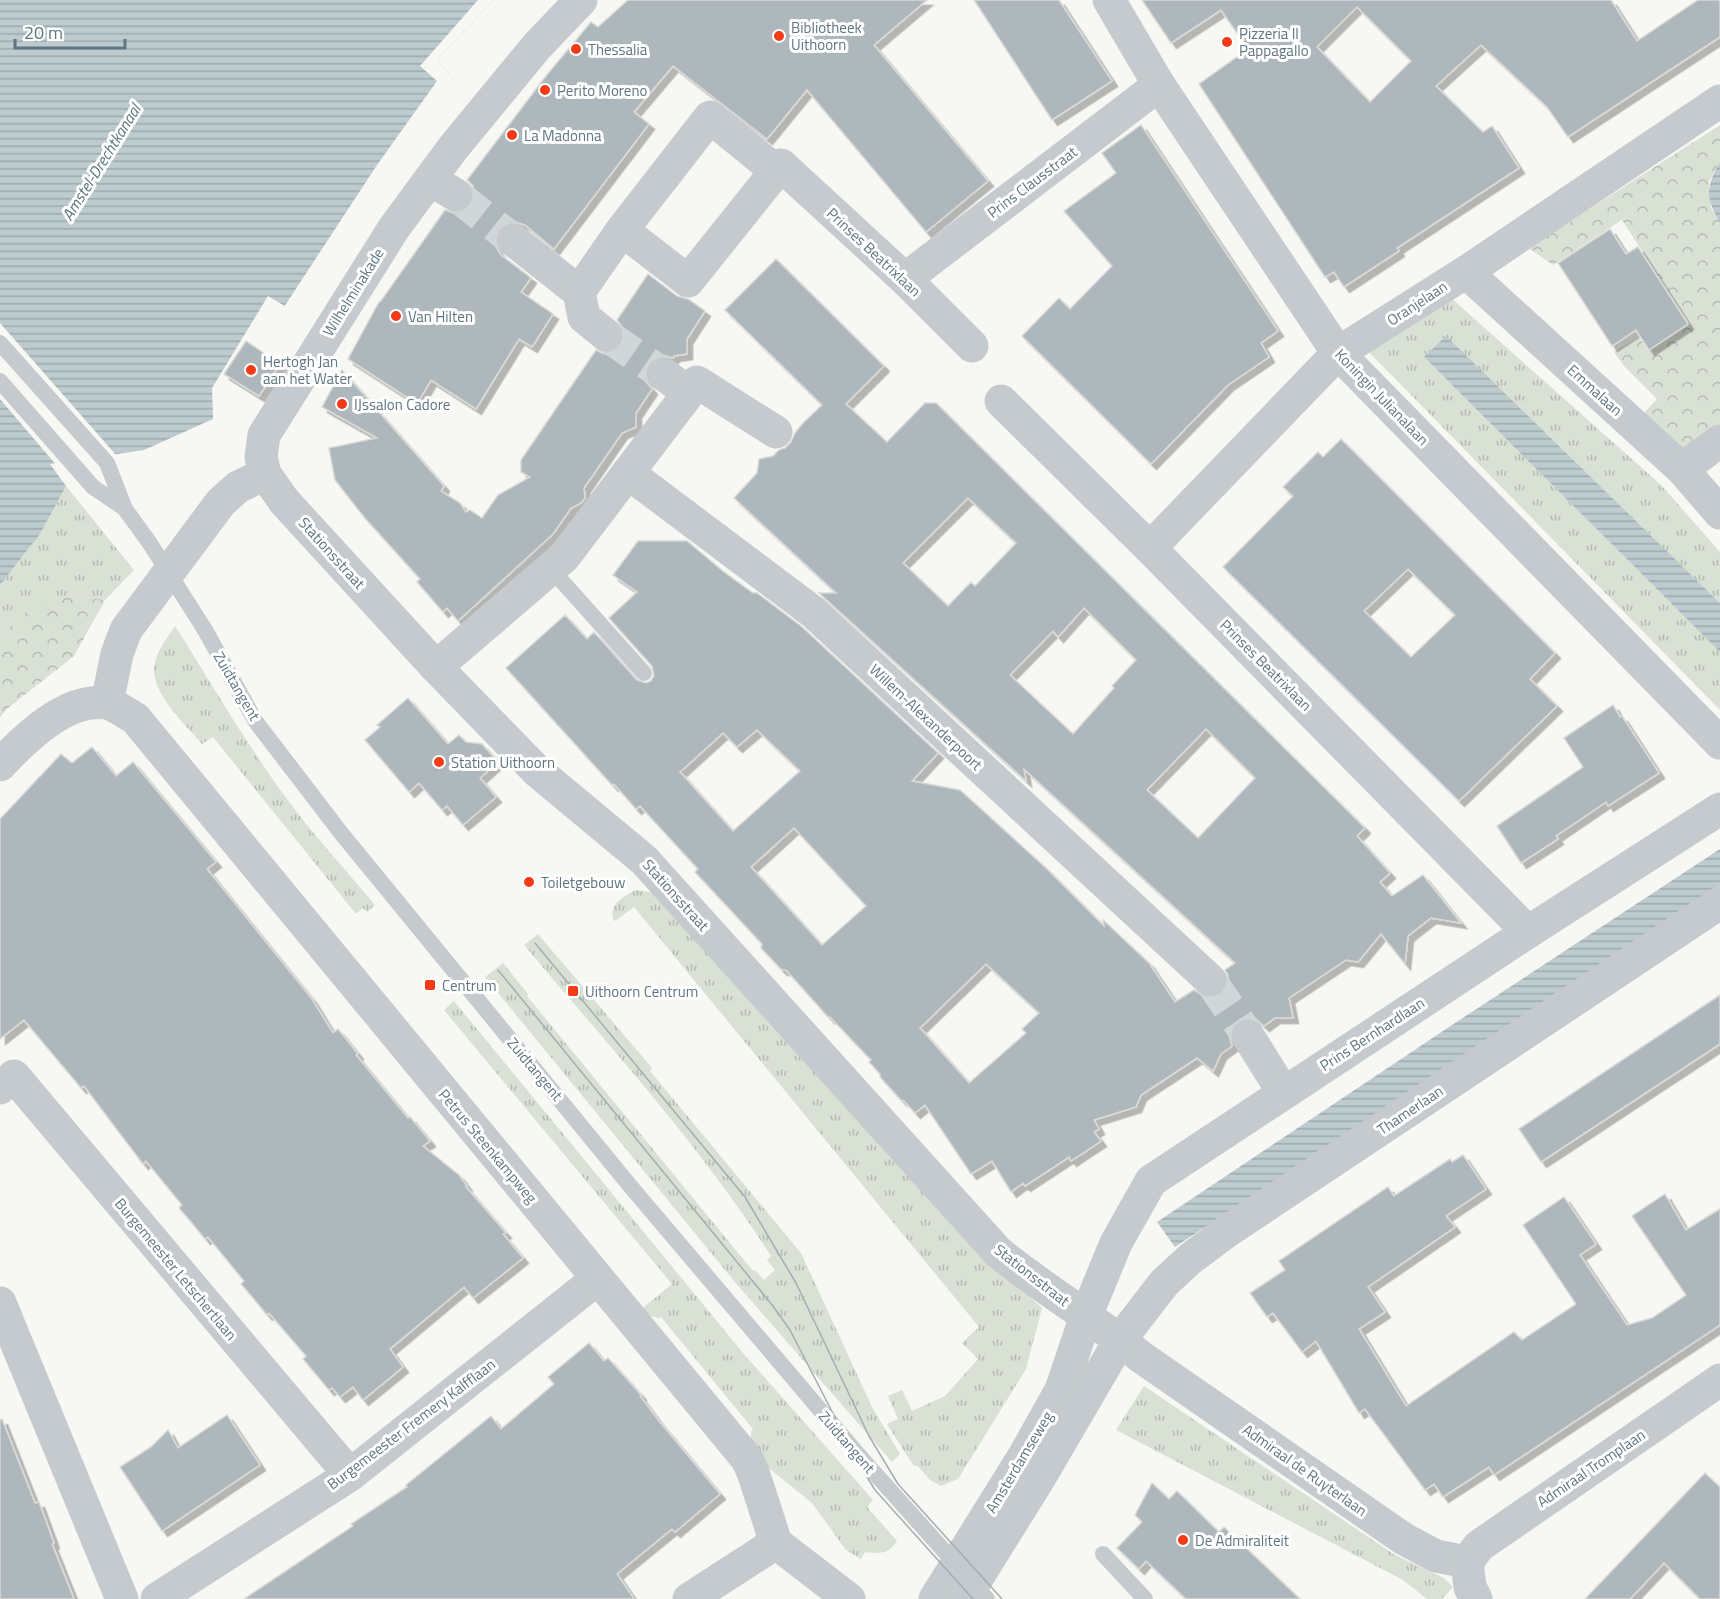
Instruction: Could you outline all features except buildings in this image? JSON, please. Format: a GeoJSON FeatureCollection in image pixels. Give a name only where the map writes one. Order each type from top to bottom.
{"type":"FeatureCollection","features":[{"type":"Feature","properties":{"kind":"street","name":"Wilhelminakade"},"geometry":{"type":"LineString","coordinates":[[265,474],[261,457],[264,435],[394,228],[443,187],[453,148],[537,46],[581,0]]}},
{"type":"Feature","properties":{"kind":"street","name":"Koningin Julianalaan"},"geometry":{"type":"LineString","coordinates":[[1109,0],[1159,85],[1338,353],[1720,743]]}},
{"type":"Feature","properties":{"kind":"street","name":"Prins Clausstraat"},"geometry":{"type":"LineString","coordinates":[[905,279],[1159,85]]}},
{"type":"Feature","properties":{"kind":"street","name":"Oranjelaan"},"geometry":{"type":"LineString","coordinates":[[1150,548],[1338,353],[1466,272],[1720,101]]}},
{"type":"Feature","properties":{"kind":"street","name":"Prinses Beatrixlaan"},"geometry":{"type":"LineString","coordinates":[[579,292],[621,230],[710,117],[776,171],[781,165],[905,279],[972,346]]}},
{"type":"Feature","properties":{"kind":"street"},"geometry":{"type":"LineString","coordinates":[[621,230],[688,281],[776,171]]}},
{"type":"Feature","properties":{"kind":"street"},"geometry":{"type":"LineString","coordinates":[[513,240],[579,292],[584,317],[606,335]]}},
{"type":"Feature","properties":{"kind":"street","name":"Emmalaan"},"geometry":{"type":"LineString","coordinates":[[1466,272],[1682,469],[1720,513]]}},
{"type":"Feature","properties":{"kind":"street"},"geometry":{"type":"LineString","coordinates":[[436,667],[564,557],[628,473],[676,383],[697,382],[776,432]]}},
{"type":"Feature","properties":{"kind":"street","name":"Prinses Beatrixlaan"},"geometry":{"type":"LineString","coordinates":[[1001,401],[1150,548],[1528,932]]}},
{"type":"Feature","properties":{"kind":"street"},"geometry":{"type":"LineString","coordinates":[[1682,469],[1720,441]]}},
{"type":"Feature","properties":{"kind":"street","name":"Willem-Alexanderpoort"},"geometry":{"type":"LineString","coordinates":[[628,473],[813,612],[1210,980]]}},
{"type":"Feature","properties":{"kind":"street"},"geometry":{"type":"LineString","coordinates":[[0,765],[22,740],[57,715],[82,705],[107,703],[117,654],[126,630],[221,502],[238,487],[265,474]]}},
{"type":"Feature","properties":{"kind":"street","name":"Stationsstraat"},"geometry":{"type":"LineString","coordinates":[[265,474],[284,501],[436,667],[537,771],[644,860],[998,1252],[1120,1340]]}},
{"type":"Feature","properties":{"kind":"street","name":"Petrus Steenkampweg"},"geometry":{"type":"LineString","coordinates":[[107,703],[135,718],[747,1459],[777,1543]]}},
{"type":"Feature","properties":{"kind":"street","name":"Prins Bernhardlaan"},"geometry":{"type":"LineString","coordinates":[[1086,1316],[1116,1243],[1151,1181],[1283,1092],[1720,809]]}},
{"type":"Feature","properties":{"kind":"street","name":"Thamerlaan"},"geometry":{"type":"LineString","coordinates":[[1120,1340],[1164,1283],[1190,1259],[1226,1232],[1720,903]]}},
{"type":"Feature","properties":{"kind":"street"},"geometry":{"type":"LineString","coordinates":[[1248,1036],[1283,1092]]}},
{"type":"Feature","properties":{"kind":"street","name":"Burgemeester Letschertlaan"},"geometry":{"type":"LineString","coordinates":[[0,1088],[14,1076],[350,1475]]}},
{"type":"Feature","properties":{"kind":"street","name":"Burgemeester Fremery Kalfflaan"},"geometry":{"type":"LineString","coordinates":[[157,1599],[350,1475],[597,1279]]}},
{"type":"Feature","properties":{"kind":"street"},"geometry":{"type":"LineString","coordinates":[[0,1303],[122,1599]]}},
{"type":"Feature","properties":{"kind":"street","name":"Amsterdamseweg"},"geometry":{"type":"LineString","coordinates":[[935,1599],[1024,1456],[1061,1390],[1086,1316]]}},
{"type":"Feature","properties":{"kind":"street","name":"Amsterdamseweg"},"geometry":{"type":"LineString","coordinates":[[964,1599],[1040,1477],[1120,1340]]}},
{"type":"Feature","properties":{"kind":"street","name":"Admiraal de Ruyterlaan"},"geometry":{"type":"LineString","coordinates":[[1120,1340],[1141,1357],[1404,1539],[1436,1556],[1467,1562]]}},
{"type":"Feature","properties":{"kind":"street","name":"Admiraal Tromplaan"},"geometry":{"type":"LineString","coordinates":[[1467,1562],[1485,1541],[1720,1380]]}},
{"type":"Feature","properties":{"kind":"street"},"geometry":{"type":"LineString","coordinates":[[689,1599],[777,1543],[849,1599]]}},
{"type":"Feature","properties":{"kind":"street"},"geometry":{"type":"LineString","coordinates":[[1467,1562],[1470,1587],[1476,1599]]}},
{"type":"Feature","properties":{"kind":"lane","name":"Zuidtangent"},"geometry":{"type":"LineString","coordinates":[[0,343],[107,463],[125,509],[150,542],[205,630],[256,722],[340,833],[647,1205],[892,1492],[987,1599]]}},
{"type":"Feature","properties":{"kind":"lane","name":"Zuidtangent"},"geometry":{"type":"LineString","coordinates":[[0,381],[93,487],[125,509]]}},
{"type":"Feature","properties":{"kind":"lane"},"geometry":{"type":"LineString","coordinates":[[551,569],[644,673]]}},
{"type":"Feature","properties":{"kind":"lane"},"geometry":{"type":"LineString","coordinates":[[1103,1554],[1145,1599]]}},
{"type":"Feature","properties":{"kind":"green space"},"geometry":{"type":"Polygon","coordinates":[[[1720,125],[1720,162],[1709,182],[1711,207],[1720,223],[1720,424],[1693,444],[1680,450],[1643,414],[1657,399],[1624,366],[1614,352],[1639,337],[1648,350],[1689,323],[1622,220],[1553,265],[1529,248],[1720,125]]]}},
{"type":"Feature","properties":{"kind":"green space"},"geometry":{"type":"Polygon","coordinates":[[[1450,297],[1662,486],[1720,552],[1720,603],[1446,337],[1424,357],[1720,652],[1720,710],[1368,351],[1450,297]]]}},
{"type":"Feature","properties":{"kind":"green space"},"geometry":{"type":"Polygon","coordinates":[[[66,486],[134,570],[105,600],[75,596],[13,623],[0,638],[0,585],[40,534],[66,486]]]}},
{"type":"Feature","properties":{"kind":"green space"},"geometry":{"type":"Polygon","coordinates":[[[75,596],[105,600],[74,656],[8,708],[0,717],[0,638],[13,623],[36,604],[75,596]]]}},
{"type":"Feature","properties":{"kind":"green space"},"geometry":{"type":"Polygon","coordinates":[[[175,626],[243,735],[287,799],[375,905],[367,912],[363,908],[356,914],[213,737],[202,744],[169,706],[157,684],[154,673],[156,657],[175,626]]]}},
{"type":"Feature","properties":{"kind":"green space"},"geometry":{"type":"Polygon","coordinates":[[[636,890],[656,893],[1000,1269],[1042,1308],[1026,1369],[958,1479],[941,1486],[930,1480],[918,1466],[913,1465],[887,1424],[898,1419],[888,1396],[902,1390],[912,1411],[945,1396],[978,1359],[962,1343],[979,1327],[634,907],[615,921],[613,919],[615,905],[636,890]]]}},
{"type":"Feature","properties":{"kind":"green space"},"geometry":{"type":"Polygon","coordinates":[[[538,934],[652,1068],[650,1071],[801,1253],[872,1407],[900,1454],[892,1462],[739,1287],[485,977],[503,963],[528,994],[527,996],[753,1271],[755,1270],[764,1280],[775,1270],[767,1260],[771,1256],[684,1135],[524,945],[538,934]]]}},
{"type":"Feature","properties":{"kind":"green space"},"geometry":{"type":"Polygon","coordinates":[[[454,1001],[743,1353],[873,1500],[867,1507],[897,1541],[887,1551],[865,1552],[861,1559],[846,1550],[812,1503],[760,1461],[751,1450],[753,1429],[661,1317],[658,1319],[640,1315],[638,1312],[672,1284],[444,1010],[454,1001]]]}},
{"type":"Feature","properties":{"kind":"green space"},"geometry":{"type":"Polygon","coordinates":[[[1144,1386],[1395,1555],[1444,1578],[1453,1587],[1442,1599],[1427,1599],[1403,1580],[1116,1430],[1144,1386]]]}},
{"type":"Feature","properties":{"kind":"water","name":"Amstel-Drechtkanaal"},"geometry":{"type":"Polygon","coordinates":[[[0,0],[494,0],[437,59],[454,79],[399,150],[293,311],[268,296],[212,388],[213,419],[144,450],[50,464],[66,486],[40,534],[0,585],[0,0]]]}},
{"type":"Feature","properties":{"kind":"water"},"geometry":{"type":"Polygon","coordinates":[[[1720,162],[1720,223],[1712,206],[1709,192],[1712,178],[1720,162]]]}},
{"type":"Feature","properties":{"kind":"water"},"geometry":{"type":"Polygon","coordinates":[[[1446,336],[1720,603],[1720,652],[1424,357],[1446,336]]]}},
{"type":"Feature","properties":{"kind":"water"},"geometry":{"type":"Polygon","coordinates":[[[1720,849],[1720,886],[1175,1247],[1157,1222],[1449,1027],[1720,849]]]}},
{"type":"Feature","properties":{"kind":"pier"},"geometry":{"type":"Polygon","coordinates":[[[478,0],[494,0],[437,59],[454,79],[401,152],[296,313],[284,307],[377,165],[437,81],[420,66],[478,0]]]}},
{"type":"Feature","properties":{"kind":"pier"},"geometry":{"type":"Polygon","coordinates":[[[0,323],[117,456],[57,466],[0,399],[0,323]]]}},
{"type":"Feature","properties":{"kind":"tunnel"},"geometry":{"type":"LineString","coordinates":[[456,195],[513,240]]}},
{"type":"Feature","properties":{"kind":"tunnel"},"geometry":{"type":"LineString","coordinates":[[606,335],[663,374]]}},
{"type":"Feature","properties":{"kind":"tunnel"},"geometry":{"type":"LineString","coordinates":[[1210,980],[1248,1036]]}},
{"type":"Feature","properties":{"kind":"tram line"},"geometry":{"type":"LineString","coordinates":[[535,943],[745,1197],[796,1283],[869,1436],[898,1484],[1002,1599]]}},
{"type":"Feature","properties":{"kind":"tram line"},"geometry":{"type":"LineString","coordinates":[[498,970],[773,1306],[790,1330],[858,1462],[875,1490],[973,1599]]}},
{"type":"Feature","properties":{"kind":"place","name":"Bibliotheek Uithoorn"},"geometry":{"type":"Point","coordinates":[779,36]}},
{"type":"Feature","properties":{"kind":"place","name":"Pizzeria Il Pappagallo"},"geometry":{"type":"Point","coordinates":[1227,42]}},
{"type":"Feature","properties":{"kind":"place","name":"Thessalia"},"geometry":{"type":"Point","coordinates":[576,49]}},
{"type":"Feature","properties":{"kind":"place","name":"Perito Moreno"},"geometry":{"type":"Point","coordinates":[545,90]}},
{"type":"Feature","properties":{"kind":"place","name":"La Madonna"},"geometry":{"type":"Point","coordinates":[512,135]}},
{"type":"Feature","properties":{"kind":"place","name":"Van Hilten"},"geometry":{"type":"Point","coordinates":[396,316]}},
{"type":"Feature","properties":{"kind":"place","name":"Hertogh Jan aan het Water"},"geometry":{"type":"Point","coordinates":[251,370]}},
{"type":"Feature","properties":{"kind":"place","name":"IJssalon Cadore"},"geometry":{"type":"Point","coordinates":[342,404]}},
{"type":"Feature","properties":{"kind":"place","name":"Station Uithoorn"},"geometry":{"type":"Point","coordinates":[439,762]}},
{"type":"Feature","properties":{"kind":"place","name":"Toiletgebouw"},"geometry":{"type":"Point","coordinates":[529,882]}},
{"type":"Feature","properties":{"kind":"place","name":"Centrum"},"geometry":{"type":"Point","coordinates":[430,985]}},
{"type":"Feature","properties":{"kind":"place","name":"Uithoorn Centrum"},"geometry":{"type":"Point","coordinates":[573,991]}},
{"type":"Feature","properties":{"kind":"place","name":"De Admiraliteit"},"geometry":{"type":"Point","coordinates":[1183,1540]}}]}
